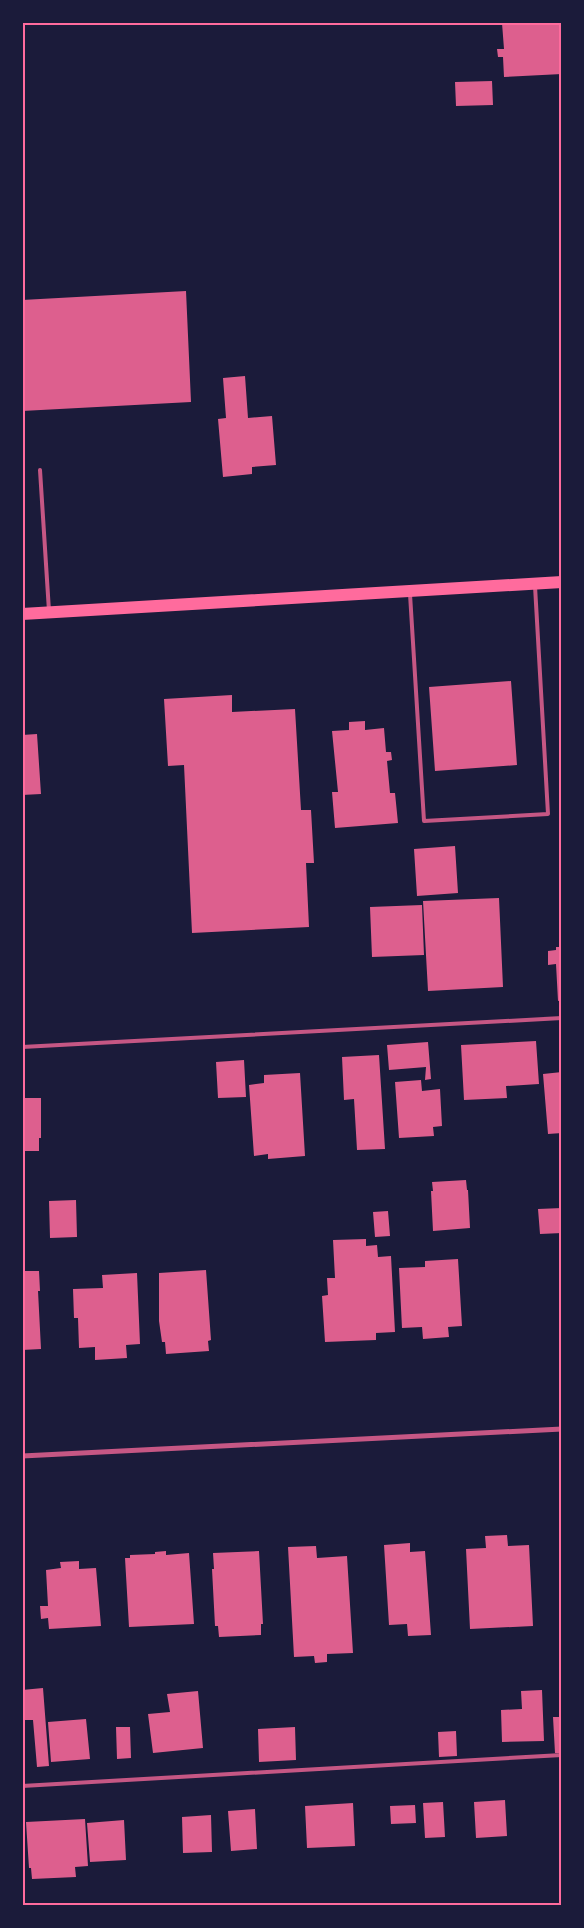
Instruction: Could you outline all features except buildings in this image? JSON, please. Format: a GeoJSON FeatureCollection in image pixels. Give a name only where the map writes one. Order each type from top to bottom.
{"type":"FeatureCollection","features":[{"type":"Feature","properties":{"kind":"main road"},"geometry":{"type":"LineString","coordinates":[[22,614],[562,582]]}},
{"type":"Feature","properties":{"kind":"street"},"geometry":{"type":"LineString","coordinates":[[22,1456],[562,1429]]}},
{"type":"Feature","properties":{"kind":"lane"},"geometry":{"type":"LineString","coordinates":[[40,470],[49,613]]}},
{"type":"Feature","properties":{"kind":"lane"},"geometry":{"type":"LineString","coordinates":[[410,591],[424,821],[548,814],[535,584]]}},
{"type":"Feature","properties":{"kind":"lane"},"geometry":{"type":"LineString","coordinates":[[22,1047],[562,1018]]}},
{"type":"Feature","properties":{"kind":"lane"},"geometry":{"type":"LineString","coordinates":[[22,1786],[562,1755]]}}]}
